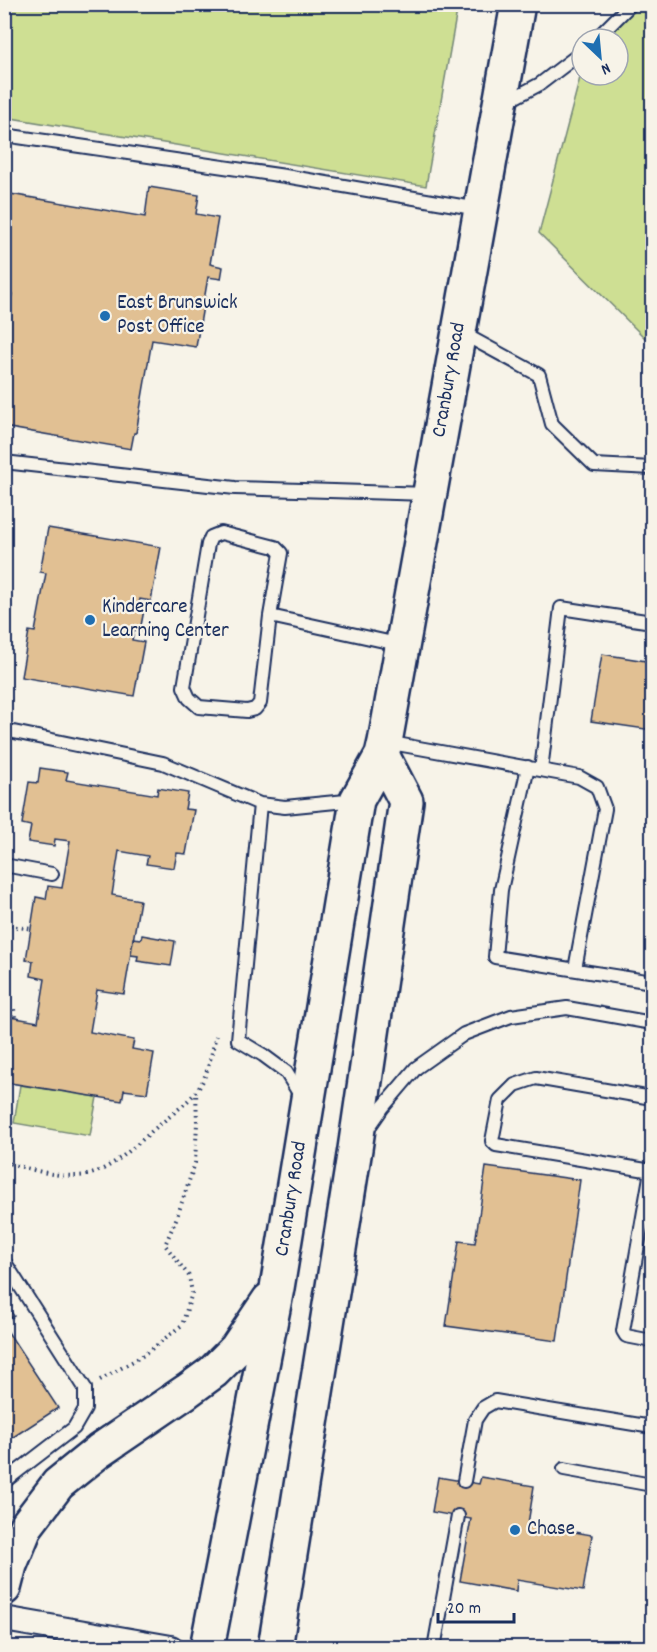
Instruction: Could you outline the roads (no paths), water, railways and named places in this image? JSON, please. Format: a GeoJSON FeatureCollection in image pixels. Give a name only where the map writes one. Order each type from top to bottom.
{"type":"FeatureCollection","features":[{"type":"Feature","properties":{"kind":"main road","name":"Cranbury Road"},"geometry":{"type":"LineString","coordinates":[[207,1647],[277,1288],[357,800],[384,748],[518,4]]}},
{"type":"Feature","properties":{"kind":"main road"},"geometry":{"type":"LineString","coordinates":[[275,1647],[355,1149],[406,801],[384,748]]}},
{"type":"Feature","properties":{"kind":"main road"},"geometry":{"type":"LineString","coordinates":[[4,1588],[10,1565],[26,1526],[58,1484],[99,1451],[213,1372],[236,1348],[277,1288]]}},
{"type":"Feature","properties":{"kind":"street"},"geometry":{"type":"LineString","coordinates":[[4,1619],[171,1647]]}},
{"type":"Feature","properties":{"kind":"lane"},"geometry":{"type":"LineString","coordinates":[[608,27],[631,4]]}},
{"type":"Feature","properties":{"kind":"lane"},"geometry":{"type":"LineString","coordinates":[[499,105],[540,84],[570,61]]}},
{"type":"Feature","properties":{"kind":"lane"},"geometry":{"type":"LineString","coordinates":[[4,135],[285,176],[480,209]]}},
{"type":"Feature","properties":{"kind":"lane"},"geometry":{"type":"LineString","coordinates":[[459,332],[539,375],[552,424],[594,465],[652,468]]}},
{"type":"Feature","properties":{"kind":"lane"},"geometry":{"type":"LineString","coordinates":[[4,462],[235,488],[430,494]]}},
{"type":"Feature","properties":{"kind":"lane"},"geometry":{"type":"LineString","coordinates":[[221,533],[275,547],[281,553],[270,616],[260,703],[255,709],[247,711],[199,707],[189,698],[184,687],[211,537],[221,533]]}},
{"type":"Feature","properties":{"kind":"lane"},"geometry":{"type":"LineString","coordinates":[[541,770],[561,608],[652,622]]}},
{"type":"Feature","properties":{"kind":"lane"},"geometry":{"type":"LineString","coordinates":[[270,616],[403,646]]}},
{"type":"Feature","properties":{"kind":"lane"},"geometry":{"type":"LineString","coordinates":[[4,730],[163,763],[260,804],[285,807],[357,800]]}},
{"type":"Feature","properties":{"kind":"lane"},"geometry":{"type":"LineString","coordinates":[[384,748],[528,767],[579,777],[597,788],[605,809],[575,969]]}},
{"type":"Feature","properties":{"kind":"lane"},"geometry":{"type":"LineString","coordinates":[[528,767],[501,890],[495,957],[652,982]]}},
{"type":"Feature","properties":{"kind":"lane"},"geometry":{"type":"LineString","coordinates":[[260,804],[238,1040],[286,1072],[307,1106]]}},
{"type":"Feature","properties":{"kind":"lane"},"geometry":{"type":"LineString","coordinates":[[4,865],[52,874]]}},
{"type":"Feature","properties":{"kind":"lane"},"geometry":{"type":"LineString","coordinates":[[355,1149],[383,1107],[416,1068],[464,1034],[511,1016],[567,1008],[652,1023]]}},
{"type":"Feature","properties":{"kind":"lane"},"geometry":{"type":"LineString","coordinates":[[652,1098],[536,1078],[516,1086],[500,1100],[492,1141],[496,1145],[652,1171],[623,1331],[626,1336],[652,1341]]}},
{"type":"Feature","properties":{"kind":"lane"},"geometry":{"type":"LineString","coordinates":[[4,1261],[85,1388],[85,1408],[74,1428],[4,1482]]}},
{"type":"Feature","properties":{"kind":"lane"},"geometry":{"type":"LineString","coordinates":[[464,1481],[475,1420],[483,1408],[495,1401],[652,1427]]}},
{"type":"Feature","properties":{"kind":"lane"},"geometry":{"type":"LineString","coordinates":[[564,1469],[652,1485]]}},
{"type":"Feature","properties":{"kind":"lane"},"geometry":{"type":"LineString","coordinates":[[434,1647],[458,1516]]}},
{"type":"Feature","properties":{"kind":"place","name":"East Brunswick Post Office"},"geometry":{"type":"Point","coordinates":[105,316]}},
{"type":"Feature","properties":{"kind":"place","name":"Kindercare Learning Center"},"geometry":{"type":"Point","coordinates":[90,620]}},
{"type":"Feature","properties":{"kind":"place","name":"Chase"},"geometry":{"type":"Point","coordinates":[515,1530]}}]}
